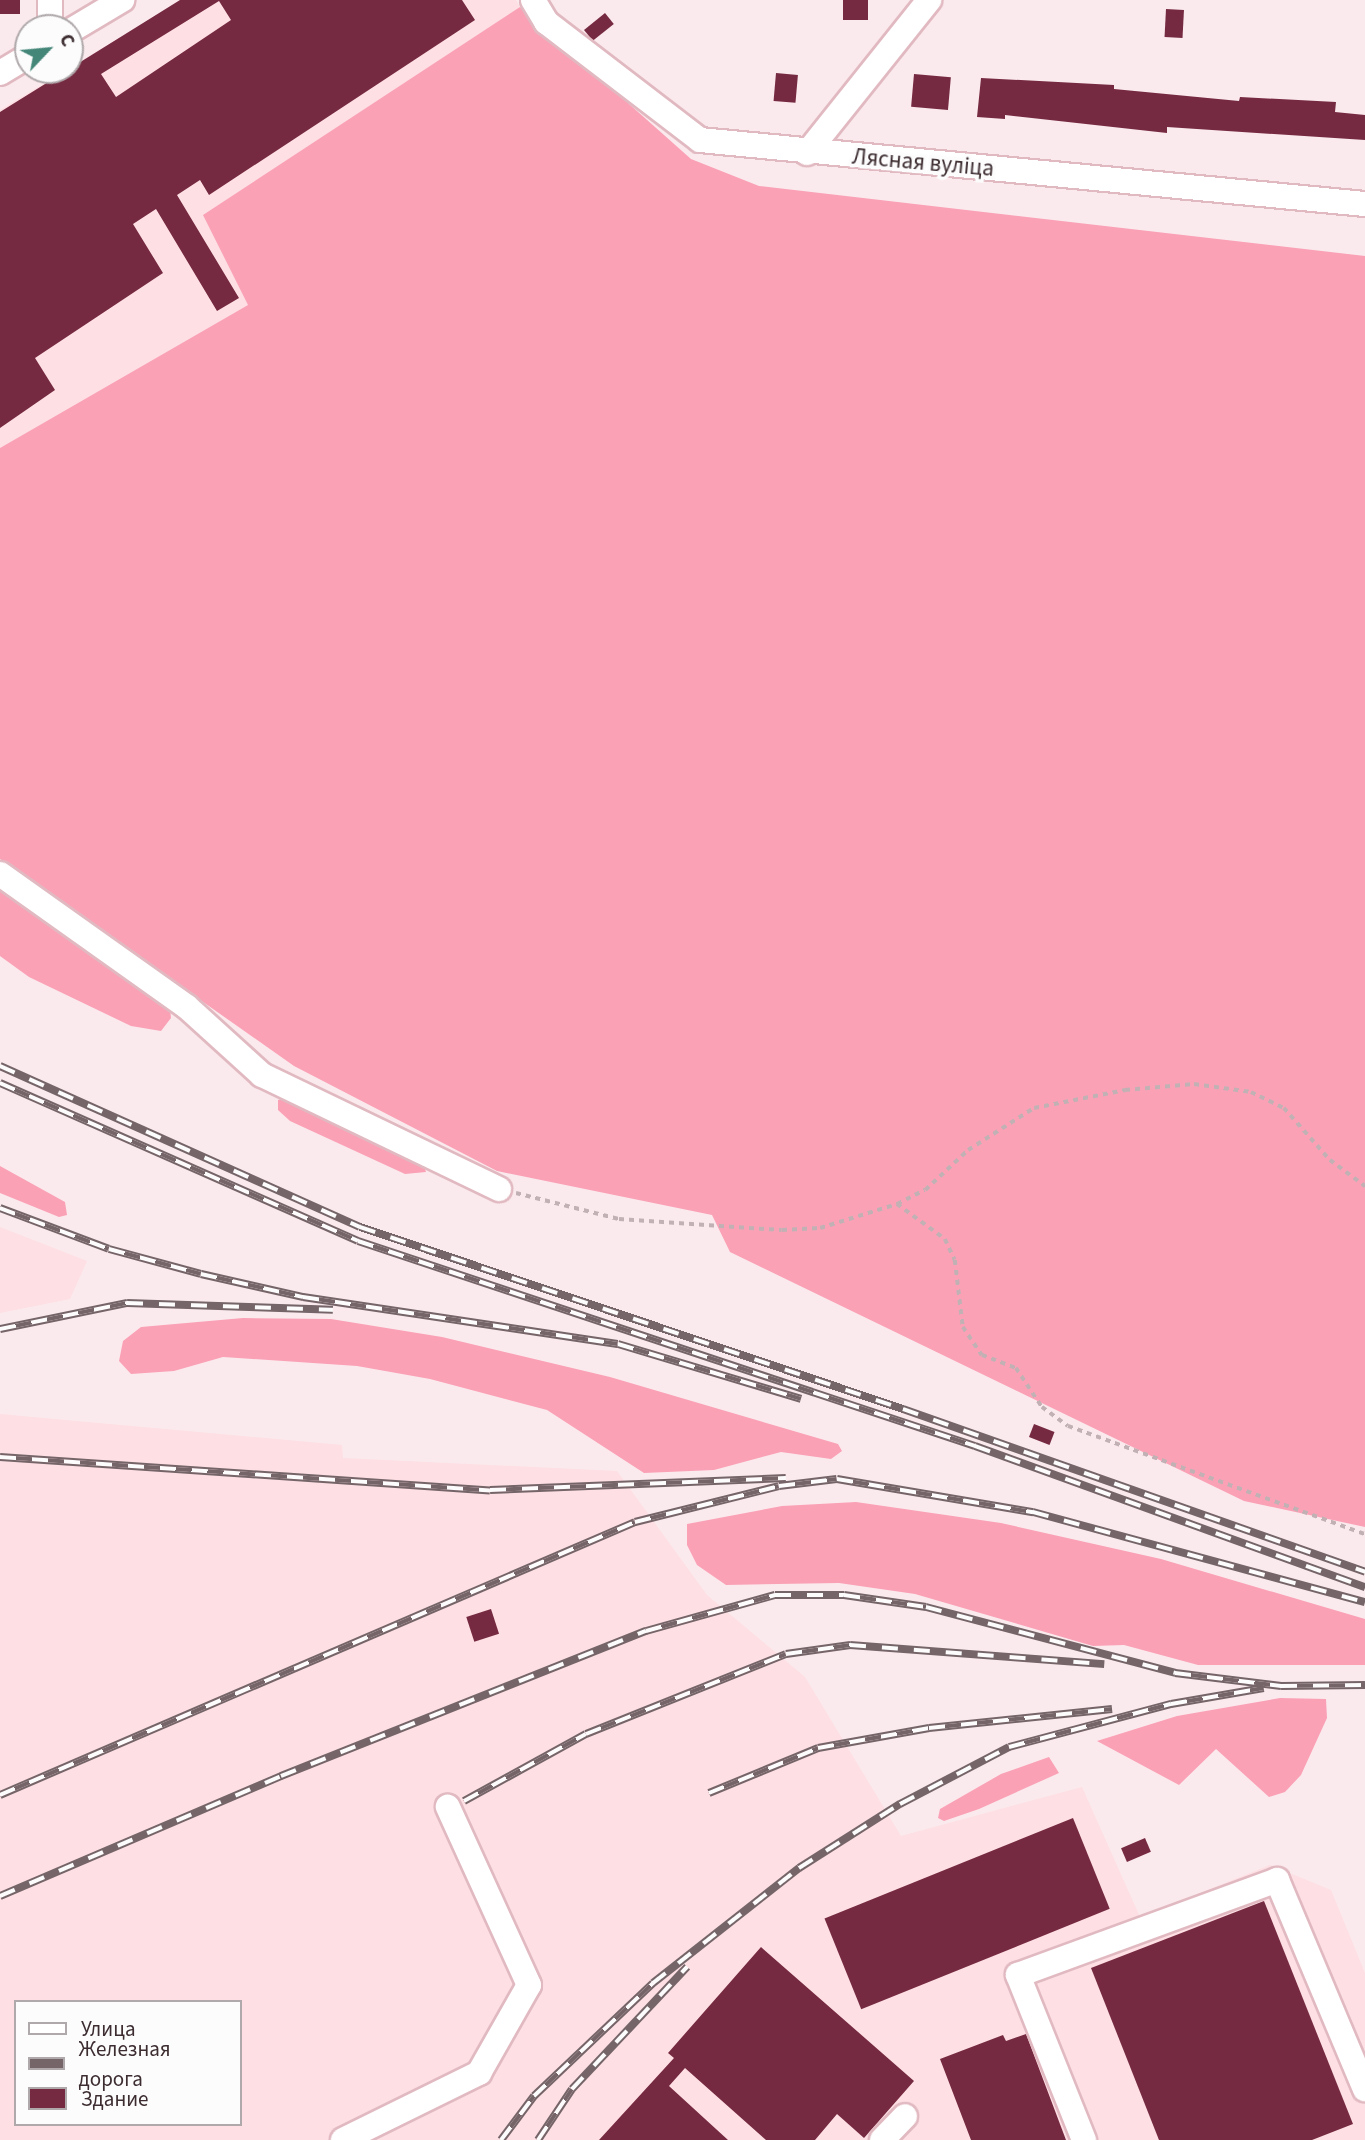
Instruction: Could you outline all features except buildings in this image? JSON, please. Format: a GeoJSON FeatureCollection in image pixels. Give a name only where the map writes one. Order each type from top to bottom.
{"type":"FeatureCollection","features":[{"type":"Feature","properties":{"kind":"street"},"geometry":{"type":"LineString","coordinates":[[84,23],[122,0]]}},
{"type":"Feature","properties":{"kind":"street","name":"Лясная вуліца"},"geometry":{"type":"LineString","coordinates":[[533,0],[546,22],[699,140],[807,153],[1365,204]]}},
{"type":"Feature","properties":{"kind":"street"},"geometry":{"type":"LineString","coordinates":[[807,153],[929,0]]}},
{"type":"Feature","properties":{"kind":"street"},"geometry":{"type":"LineString","coordinates":[[0,874],[187,1007],[262,1075],[499,1189]]}},
{"type":"Feature","properties":{"kind":"street"},"geometry":{"type":"LineString","coordinates":[[343,2140],[479,2073],[529,1985],[448,1807]]}},
{"type":"Feature","properties":{"kind":"street"},"geometry":{"type":"LineString","coordinates":[[1084,2140],[1018,1975],[1277,1880],[1365,2090]]}},
{"type":"Feature","properties":{"kind":"street"},"geometry":{"type":"LineString","coordinates":[[882,2140],[905,2116]]}},
{"type":"Feature","properties":{"kind":"path"},"geometry":{"type":"LineString","coordinates":[[499,1189],[619,1219],[782,1230],[820,1228],[897,1204],[925,1190],[968,1150],[1034,1108],[1125,1090],[1194,1084],[1251,1092],[1284,1108],[1330,1160],[1365,1186]]}},
{"type":"Feature","properties":{"kind":"path"},"geometry":{"type":"LineString","coordinates":[[897,1204],[946,1239],[955,1260],[963,1327],[982,1354],[1016,1368],[1042,1408],[1068,1426],[1365,1534]]}},
{"type":"Feature","properties":{"kind":"shaded area"},"geometry":{"type":"Polygon","coordinates":[[[182,0],[516,0],[520,7],[204,215],[248,305],[0,448],[0,110],[43,84],[84,84],[84,59],[182,0]]]}},
{"type":"Feature","properties":{"kind":"shaded area"},"geometry":{"type":"Polygon","coordinates":[[[520,7],[691,159],[759,186],[1365,256],[1365,1527],[1244,1501],[730,1252],[712,1215],[497,1171],[294,1066],[0,859],[0,448],[248,305],[203,215],[520,7]]]}},
{"type":"Feature","properties":{"kind":"shaded area"},"geometry":{"type":"Polygon","coordinates":[[[0,886],[170,1009],[171,1018],[161,1031],[131,1026],[29,977],[0,956],[0,886]]]}},
{"type":"Feature","properties":{"kind":"shaded area"},"geometry":{"type":"Polygon","coordinates":[[[289,1097],[423,1163],[426,1172],[405,1174],[290,1121],[278,1110],[278,1100],[289,1097]]]}},
{"type":"Feature","properties":{"kind":"shaded area"},"geometry":{"type":"Polygon","coordinates":[[[0,1166],[65,1202],[67,1215],[59,1217],[0,1193],[0,1166]]]}},
{"type":"Feature","properties":{"kind":"shaded area"},"geometry":{"type":"Polygon","coordinates":[[[0,1227],[87,1261],[70,1299],[0,1313],[0,1227]]]}},
{"type":"Feature","properties":{"kind":"shaded area"},"geometry":{"type":"Polygon","coordinates":[[[243,1318],[331,1319],[442,1337],[610,1377],[838,1444],[842,1451],[831,1459],[781,1452],[714,1470],[644,1473],[547,1410],[430,1379],[357,1366],[223,1357],[174,1371],[131,1374],[119,1361],[123,1341],[141,1327],[243,1318]]]}},
{"type":"Feature","properties":{"kind":"shaded area"},"geometry":{"type":"Polygon","coordinates":[[[0,1414],[342,1445],[343,1458],[617,1471],[707,1595],[805,1677],[901,1836],[1082,1787],[1140,1917],[1270,1865],[1331,1890],[1365,1973],[1365,2140],[0,2140],[0,1414]]]}},
{"type":"Feature","properties":{"kind":"shaded area"},"geometry":{"type":"Polygon","coordinates":[[[856,1502],[1001,1523],[1161,1559],[1365,1619],[1365,1665],[1198,1665],[1124,1645],[1093,1646],[915,1594],[839,1583],[726,1585],[697,1565],[687,1545],[687,1524],[782,1506],[856,1502]]]}},
{"type":"Feature","properties":{"kind":"shaded area"},"geometry":{"type":"Polygon","coordinates":[[[1280,1698],[1326,1699],[1327,1718],[1301,1775],[1285,1792],[1269,1797],[1216,1749],[1179,1785],[1097,1741],[1177,1716],[1280,1698]]]}},
{"type":"Feature","properties":{"kind":"shaded area"},"geometry":{"type":"Polygon","coordinates":[[[1049,1757],[1059,1773],[979,1809],[944,1821],[938,1818],[940,1809],[1001,1774],[1049,1757]]]}},
{"type":"Feature","properties":{"kind":"railway"},"geometry":{"type":"LineString","coordinates":[[0,1066],[360,1227],[903,1409],[1365,1572]]}},
{"type":"Feature","properties":{"kind":"railway"},"geometry":{"type":"LineString","coordinates":[[0,1083],[358,1241],[975,1446],[1365,1587]]}},
{"type":"Feature","properties":{"kind":"railway"},"geometry":{"type":"LineString","coordinates":[[0,1208],[109,1249],[201,1274],[303,1297],[618,1344],[801,1399]]}},
{"type":"Feature","properties":{"kind":"railway"},"geometry":{"type":"LineString","coordinates":[[0,1329],[127,1303],[333,1310]]}},
{"type":"Feature","properties":{"kind":"railway"},"geometry":{"type":"LineString","coordinates":[[0,1457],[490,1490],[786,1478]]}},
{"type":"Feature","properties":{"kind":"railway"},"geometry":{"type":"LineString","coordinates":[[0,1795],[635,1522],[779,1486],[837,1479],[1033,1512],[1365,1602]]}},
{"type":"Feature","properties":{"kind":"railway"},"geometry":{"type":"LineString","coordinates":[[0,1896],[281,1776],[646,1631],[775,1595],[844,1595],[926,1607],[1175,1673],[1281,1686],[1365,1685]]}},
{"type":"Feature","properties":{"kind":"railway"},"geometry":{"type":"LineString","coordinates":[[464,1801],[586,1734],[786,1654],[850,1645],[1104,1664]]}},
{"type":"Feature","properties":{"kind":"railway"},"geometry":{"type":"LineString","coordinates":[[501,2140],[534,2096],[653,1983],[799,1868],[900,1804],[1009,1747],[1171,1704],[1264,1688]]}},
{"type":"Feature","properties":{"kind":"railway"},"geometry":{"type":"LineString","coordinates":[[709,1793],[818,1748],[929,1728],[1112,1709]]}},
{"type":"Feature","properties":{"kind":"railway"},"geometry":{"type":"LineString","coordinates":[[538,2140],[572,2089],[687,1967]]}}]}
